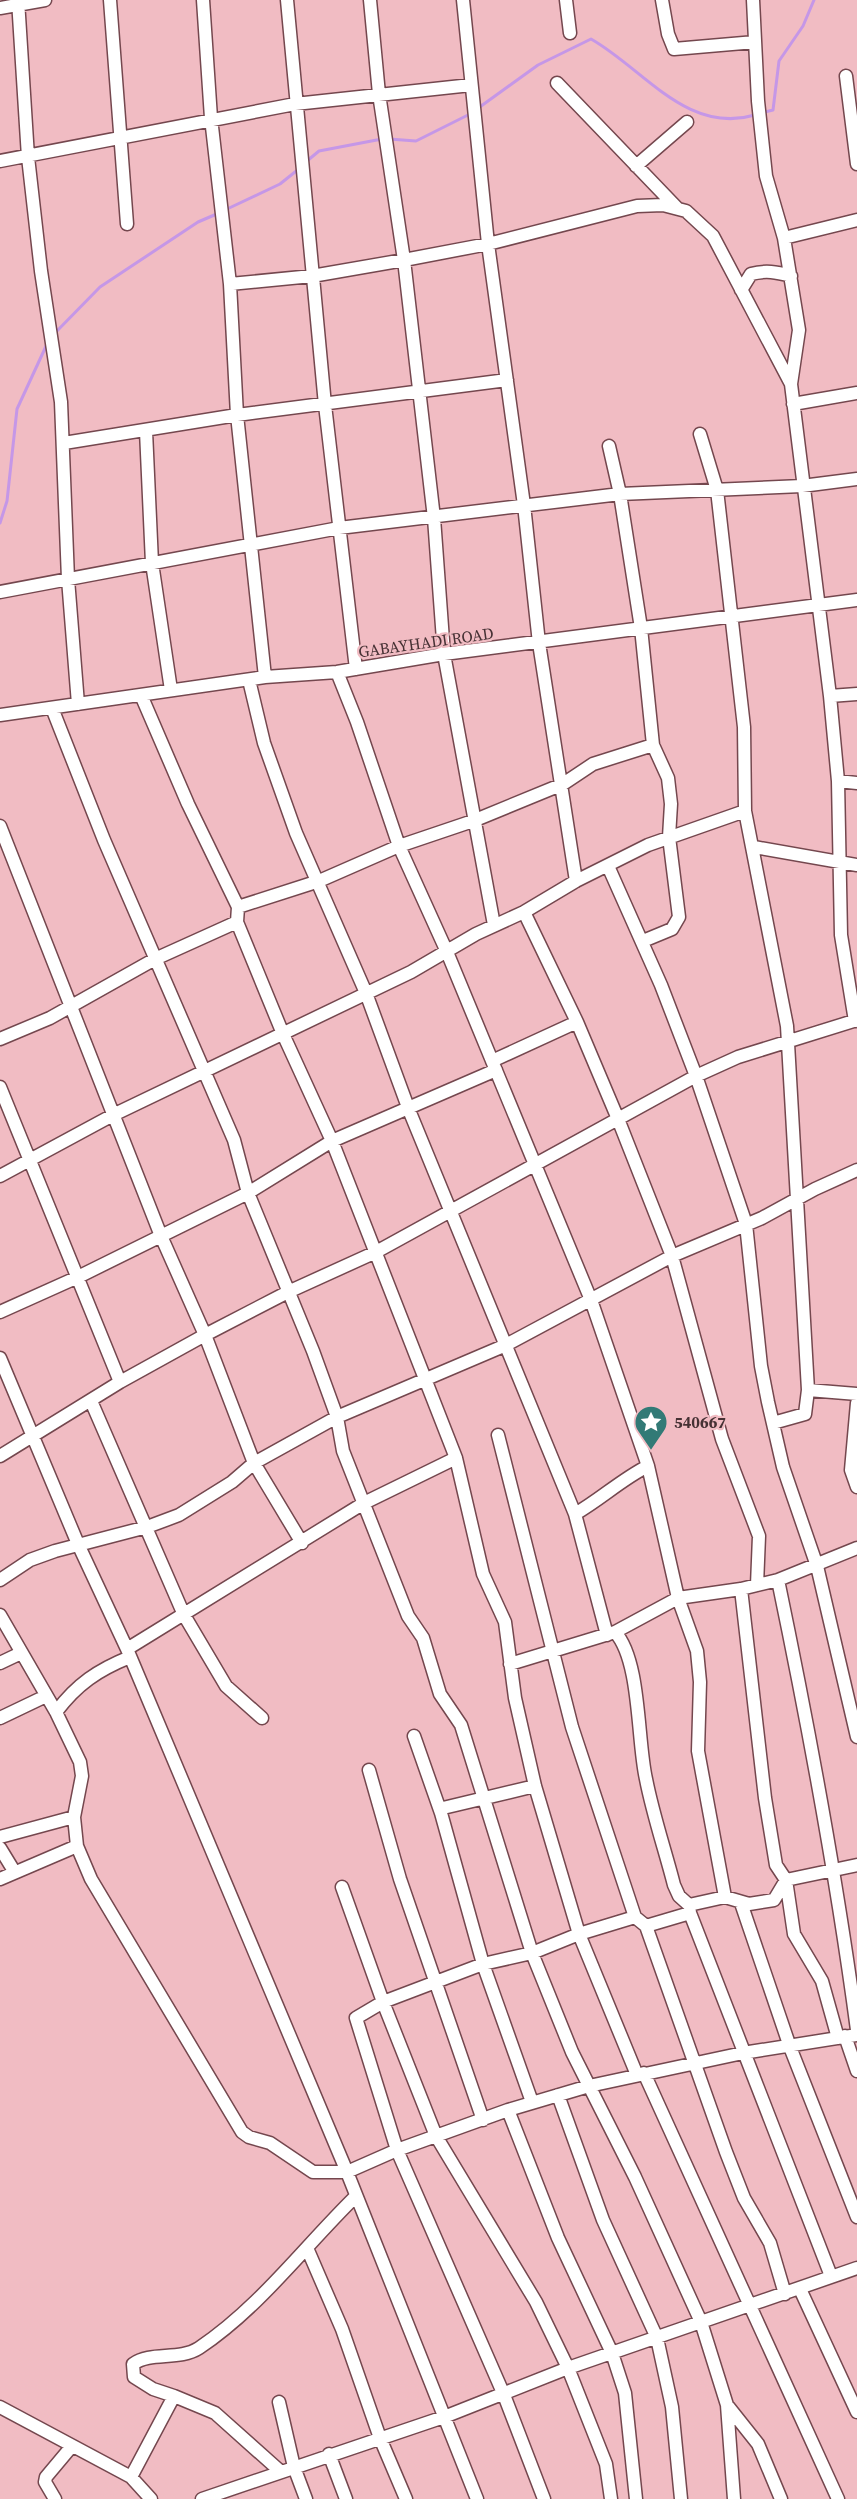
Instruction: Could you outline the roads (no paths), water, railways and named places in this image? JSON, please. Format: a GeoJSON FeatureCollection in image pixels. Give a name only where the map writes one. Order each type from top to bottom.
{"type":"FeatureCollection","features":[{"type":"Feature","properties":{"kind":"street"},"geometry":{"type":"LineString","coordinates":[[0,8],[45,0]]}},
{"type":"Feature","properties":{"kind":"street"},"geometry":{"type":"LineString","coordinates":[[110,0],[127,224]]}},
{"type":"Feature","properties":{"kind":"street"},"geometry":{"type":"LineString","coordinates":[[203,0],[211,118],[230,284],[237,415],[265,677]]}},
{"type":"Feature","properties":{"kind":"street"},"geometry":{"type":"LineString","coordinates":[[287,0],[325,405],[356,669]]}},
{"type":"Feature","properties":{"kind":"street"},"geometry":{"type":"LineString","coordinates":[[370,0],[379,94],[404,260],[434,518],[444,654],[494,925]]}},
{"type":"Feature","properties":{"kind":"street"},"geometry":{"type":"LineString","coordinates":[[463,0],[488,244],[524,505],[539,643],[563,784],[576,881]]}},
{"type":"Feature","properties":{"kind":"street"},"geometry":{"type":"LineString","coordinates":[[566,0],[570,33]]}},
{"type":"Feature","properties":{"kind":"street"},"geometry":{"type":"LineString","coordinates":[[662,0],[668,34],[674,49],[755,42]]}},
{"type":"Feature","properties":{"kind":"street"},"geometry":{"type":"LineString","coordinates":[[0,1456],[120,1382],[205,1335],[288,1292],[375,1252],[696,1076],[738,1057],[856,1020],[841,935],[838,780],[830,696],[791,384],[799,330],[784,238],[766,176],[760,129],[753,0]]}},
{"type":"Feature","properties":{"kind":"street"},"geometry":{"type":"LineString","coordinates":[[18,3],[28,157],[41,271],[59,380],[68,579],[78,704]]}},
{"type":"Feature","properties":{"kind":"street"},"geometry":{"type":"LineString","coordinates":[[846,76],[857,164]]}},
{"type":"Feature","properties":{"kind":"street"},"geometry":{"type":"LineString","coordinates":[[557,83],[677,208]]}},
{"type":"Feature","properties":{"kind":"street"},"geometry":{"type":"LineString","coordinates":[[0,161],[122,139],[211,118],[295,104],[471,85]]}},
{"type":"Feature","properties":{"kind":"street"},"geometry":{"type":"LineString","coordinates":[[636,166],[687,122]]}},
{"type":"Feature","properties":{"kind":"street"},"geometry":{"type":"LineString","coordinates":[[230,284],[312,276],[404,260],[488,244],[637,206],[663,205],[677,208],[697,219],[713,236],[791,384]]}},
{"type":"Feature","properties":{"kind":"street"},"geometry":{"type":"LineString","coordinates":[[784,238],[857,220]]}},
{"type":"Feature","properties":{"kind":"street"},"geometry":{"type":"LineString","coordinates":[[741,290],[751,274],[761,271],[773,271],[791,276]]}},
{"type":"Feature","properties":{"kind":"street"},"geometry":{"type":"LineString","coordinates":[[63,443],[237,415],[507,380]]}},
{"type":"Feature","properties":{"kind":"street"},"geometry":{"type":"LineString","coordinates":[[793,404],[857,393]]}},
{"type":"Feature","properties":{"kind":"street"},"geometry":{"type":"LineString","coordinates":[[146,431],[152,563],[171,690]]}},
{"type":"Feature","properties":{"kind":"street"},"geometry":{"type":"LineString","coordinates":[[700,434],[717,490],[732,615],[744,727],[745,812],[754,847],[788,1041],[808,1390],[805,1414],[773,1423]]}},
{"type":"Feature","properties":{"kind":"street"},"geometry":{"type":"LineString","coordinates":[[609,446],[620,494],[641,628],[653,745],[670,790],[669,837],[679,917],[677,924],[642,941]]}},
{"type":"Feature","properties":{"kind":"street"},"geometry":{"type":"LineString","coordinates":[[0,592],[339,528],[620,494],[802,486],[857,479]]}},
{"type":"Feature","properties":{"kind":"street","name":"GABAYHADI ROAD"},"geometry":{"type":"LineString","coordinates":[[0,715],[265,677],[337,672],[444,654],[857,600]]}},
{"type":"Feature","properties":{"kind":"street"},"geometry":{"type":"LineString","coordinates":[[337,672],[357,722],[399,846],[447,952],[591,1300],[648,1466],[678,1598],[697,1651],[700,1682],[698,1751],[725,1897]]}},
{"type":"Feature","properties":{"kind":"street"},"geometry":{"type":"LineString","coordinates":[[249,680],[264,743],[284,799],[366,993],[410,1110],[575,1514],[611,1634],[626,1650],[635,1692],[645,1778],[674,1885],[689,1909],[742,2053],[831,2276]]}},
{"type":"Feature","properties":{"kind":"street"},"geometry":{"type":"LineString","coordinates":[[830,696],[857,693]]}},
{"type":"Feature","properties":{"kind":"street"},"geometry":{"type":"LineString","coordinates":[[141,695],[188,804],[238,907],[237,922],[283,1034],[332,1141],[456,1458],[483,1574],[504,1620],[515,1698],[535,1786],[579,1934],[640,2074],[838,2499]]}},
{"type":"Feature","properties":{"kind":"street"},"geometry":{"type":"LineString","coordinates":[[52,708],[104,840],[206,1070],[234,1140],[248,1193],[313,1351],[337,1417],[343,1451],[408,1616],[423,1638],[440,1694],[461,1725],[532,1953],[572,2052],[640,2187],[701,2322],[727,2405],[734,2499]]}},
{"type":"Feature","properties":{"kind":"street"},"geometry":{"type":"LineString","coordinates":[[238,907],[319,881],[399,846],[473,821],[563,784],[593,764],[653,745]]}},
{"type":"Feature","properties":{"kind":"street"},"geometry":{"type":"LineString","coordinates":[[838,780],[857,783]]}},
{"type":"Feature","properties":{"kind":"street"},"geometry":{"type":"LineString","coordinates":[[0,1176],[113,1115],[447,952],[494,925],[524,912],[576,881],[669,837],[745,812]]}},
{"type":"Feature","properties":{"kind":"street"},"geometry":{"type":"LineString","coordinates":[[0,826],[161,1236],[205,1335],[254,1463],[302,1543]]}},
{"type":"Feature","properties":{"kind":"street"},"geometry":{"type":"LineString","coordinates":[[754,847],[857,865]]}},
{"type":"Feature","properties":{"kind":"street"},"geometry":{"type":"LineString","coordinates":[[608,866],[642,941],[696,1076],[746,1224],[761,1366],[773,1423],[783,1467],[817,1566],[857,1737]]}},
{"type":"Feature","properties":{"kind":"street"},"geometry":{"type":"LineString","coordinates":[[524,912],[577,1022],[672,1256],[722,1439],[759,1536],[761,1547],[756,1569],[757,1585]]}},
{"type":"Feature","properties":{"kind":"street"},"geometry":{"type":"LineString","coordinates":[[0,1039],[71,1006],[155,959],[237,922]]}},
{"type":"Feature","properties":{"kind":"street"},"geometry":{"type":"LineString","coordinates":[[0,1312],[78,1278],[248,1193],[332,1141],[410,1110],[577,1022]]}},
{"type":"Feature","properties":{"kind":"street"},"geometry":{"type":"LineString","coordinates":[[0,1087],[120,1382]]}},
{"type":"Feature","properties":{"kind":"street"},"geometry":{"type":"LineString","coordinates":[[0,1580],[30,1560],[78,1544],[147,1527],[206,1500],[254,1463],[337,1417],[507,1345],[672,1256],[746,1224],[857,1170]]}},
{"type":"Feature","properties":{"kind":"street"},"geometry":{"type":"LineString","coordinates":[[0,1358],[78,1544],[128,1653],[347,2172],[355,2197],[477,2499]]}},
{"type":"Feature","properties":{"kind":"street"},"geometry":{"type":"LineString","coordinates":[[808,1390],[857,1394]]}},
{"type":"Feature","properties":{"kind":"street"},"geometry":{"type":"LineString","coordinates":[[91,1401],[184,1615],[226,1686],[262,1718]]}},
{"type":"Feature","properties":{"kind":"street"},"geometry":{"type":"LineString","coordinates":[[857,1403],[851,1470],[857,1487]]}},
{"type":"Feature","properties":{"kind":"street"},"geometry":{"type":"LineString","coordinates":[[498,1435],[572,1727],[635,1917],[646,1926],[744,2198],[770,2243],[785,2294]]}},
{"type":"Feature","properties":{"kind":"street"},"geometry":{"type":"LineString","coordinates":[[56,1712],[79,1684],[184,1615],[364,1503],[456,1458]]}},
{"type":"Feature","properties":{"kind":"street"},"geometry":{"type":"LineString","coordinates":[[575,1514],[597,1502],[624,1478],[648,1466]]}},
{"type":"Feature","properties":{"kind":"street"},"geometry":{"type":"LineString","coordinates":[[510,1664],[611,1634],[678,1598],[741,1589],[778,1580],[857,1548]]}},
{"type":"Feature","properties":{"kind":"street"},"geometry":{"type":"LineString","coordinates":[[778,1580],[834,1870],[857,2030]]}},
{"type":"Feature","properties":{"kind":"street"},"geometry":{"type":"LineString","coordinates":[[741,1589],[765,1798],[776,1865],[786,1880],[794,1934],[822,1981],[846,2036],[857,2072]]}},
{"type":"Feature","properties":{"kind":"street"},"geometry":{"type":"LineString","coordinates":[[0,1615],[56,1712],[80,1762],[82,1776],[74,1817],[76,1846],[92,1879],[245,2135],[270,2143],[313,2172],[347,2172],[397,2150],[508,2110],[589,2086],[742,2053],[790,2047],[846,2036]]}},
{"type":"Feature","properties":{"kind":"street"},"geometry":{"type":"LineString","coordinates":[[0,1664],[21,1653]]}},
{"type":"Feature","properties":{"kind":"street"},"geometry":{"type":"LineString","coordinates":[[0,1718],[46,1696]]}},
{"type":"Feature","properties":{"kind":"street"},"geometry":{"type":"LineString","coordinates":[[414,1736],[441,1813],[483,1965],[532,2102]]}},
{"type":"Feature","properties":{"kind":"street"},"geometry":{"type":"LineString","coordinates":[[369,1770],[394,1860],[483,2120]]}},
{"type":"Feature","properties":{"kind":"street"},"geometry":{"type":"LineString","coordinates":[[441,1813],[443,1808],[535,1786]]}},
{"type":"Feature","properties":{"kind":"street"},"geometry":{"type":"LineString","coordinates":[[0,1837],[74,1817]]}},
{"type":"Feature","properties":{"kind":"street"},"geometry":{"type":"LineString","coordinates":[[0,1879],[76,1846]]}},
{"type":"Feature","properties":{"kind":"street"},"geometry":{"type":"LineString","coordinates":[[0,1848],[14,1871]]}},
{"type":"Feature","properties":{"kind":"street"},"geometry":{"type":"LineString","coordinates":[[646,1926],[725,1897],[741,1903],[757,1904],[774,1900],[786,1880],[857,1865]]}},
{"type":"Feature","properties":{"kind":"street"},"geometry":{"type":"LineString","coordinates":[[342,1887],[383,2002],[436,2136],[536,2302],[568,2368],[606,2464],[610,2499]]}},
{"type":"Feature","properties":{"kind":"street"},"geometry":{"type":"LineString","coordinates":[[741,1903],[790,2047],[857,2217]]}},
{"type":"Feature","properties":{"kind":"street"},"geometry":{"type":"LineString","coordinates":[[544,2499],[504,2395],[397,2150],[356,2021],[359,2014],[383,2002],[434,1982],[483,1965],[532,1953],[579,1934],[635,1917]]}},
{"type":"Feature","properties":{"kind":"street"},"geometry":{"type":"LineString","coordinates":[[558,2095],[603,2220],[657,2338],[672,2407],[681,2499]]}},
{"type":"Feature","properties":{"kind":"street"},"geometry":{"type":"LineString","coordinates":[[508,2110],[558,2238],[612,2353],[625,2393],[636,2499]]}},
{"type":"Feature","properties":{"kind":"street"},"geometry":{"type":"LineString","coordinates":[[280,2471],[215,2413],[153,2389],[134,2377],[133,2364],[139,2360],[180,2355],[199,2348],[243,2312],[355,2197]]}},
{"type":"Feature","properties":{"kind":"street"},"geometry":{"type":"LineString","coordinates":[[307,2248],[342,2329],[380,2438],[406,2499]]}},
{"type":"Feature","properties":{"kind":"street"},"geometry":{"type":"LineString","coordinates":[[202,2499],[329,2454],[444,2417],[568,2368],[857,2268]]}},
{"type":"Feature","properties":{"kind":"street"},"geometry":{"type":"LineString","coordinates":[[800,2289],[857,2412]]}},
{"type":"Feature","properties":{"kind":"street"},"geometry":{"type":"LineString","coordinates":[[131,2477],[174,2396]]}},
{"type":"Feature","properties":{"kind":"street"},"geometry":{"type":"LineString","coordinates":[[279,2402],[294,2467],[306,2499]]}},
{"type":"Feature","properties":{"kind":"street"},"geometry":{"type":"LineString","coordinates":[[727,2405],[758,2444],[782,2499]]}},
{"type":"Feature","properties":{"kind":"street"},"geometry":{"type":"LineString","coordinates":[[0,2407],[131,2477],[151,2499]]}},
{"type":"Feature","properties":{"kind":"street"},"geometry":{"type":"LineString","coordinates":[[55,2499],[45,2482],[46,2477],[72,2446]]}},
{"type":"Feature","properties":{"kind":"street"},"geometry":{"type":"LineString","coordinates":[[329,2454],[346,2499]]}},
{"type":"Feature","properties":{"kind":"waterway"},"geometry":{"type":"LineString","coordinates":[[761,113],[773,110],[779,61],[803,26],[814,0]]}},
{"type":"Feature","properties":{"kind":"waterway"},"geometry":{"type":"LineString","coordinates":[[477,109],[538,65],[591,39],[667,96],[687,108],[708,116],[731,119],[755,115]]}},
{"type":"Feature","properties":{"kind":"waterway"},"geometry":{"type":"LineString","coordinates":[[389,139],[416,141],[472,113]]}},
{"type":"Feature","properties":{"kind":"waterway"},"geometry":{"type":"LineString","coordinates":[[307,161],[319,151],[382,139]]}},
{"type":"Feature","properties":{"kind":"waterway"},"geometry":{"type":"LineString","coordinates":[[225,210],[280,184],[300,168]]}},
{"type":"Feature","properties":{"kind":"waterway"},"geometry":{"type":"LineString","coordinates":[[54,334],[100,287],[198,222],[219,213]]}},
{"type":"Feature","properties":{"kind":"waterway"},"geometry":{"type":"LineString","coordinates":[[0,523],[7,501],[17,409],[47,344]]}},
{"type":"Feature","properties":{"kind":"place","name":"540667"},"geometry":{"type":"Point","coordinates":[651,1451]}}]}
